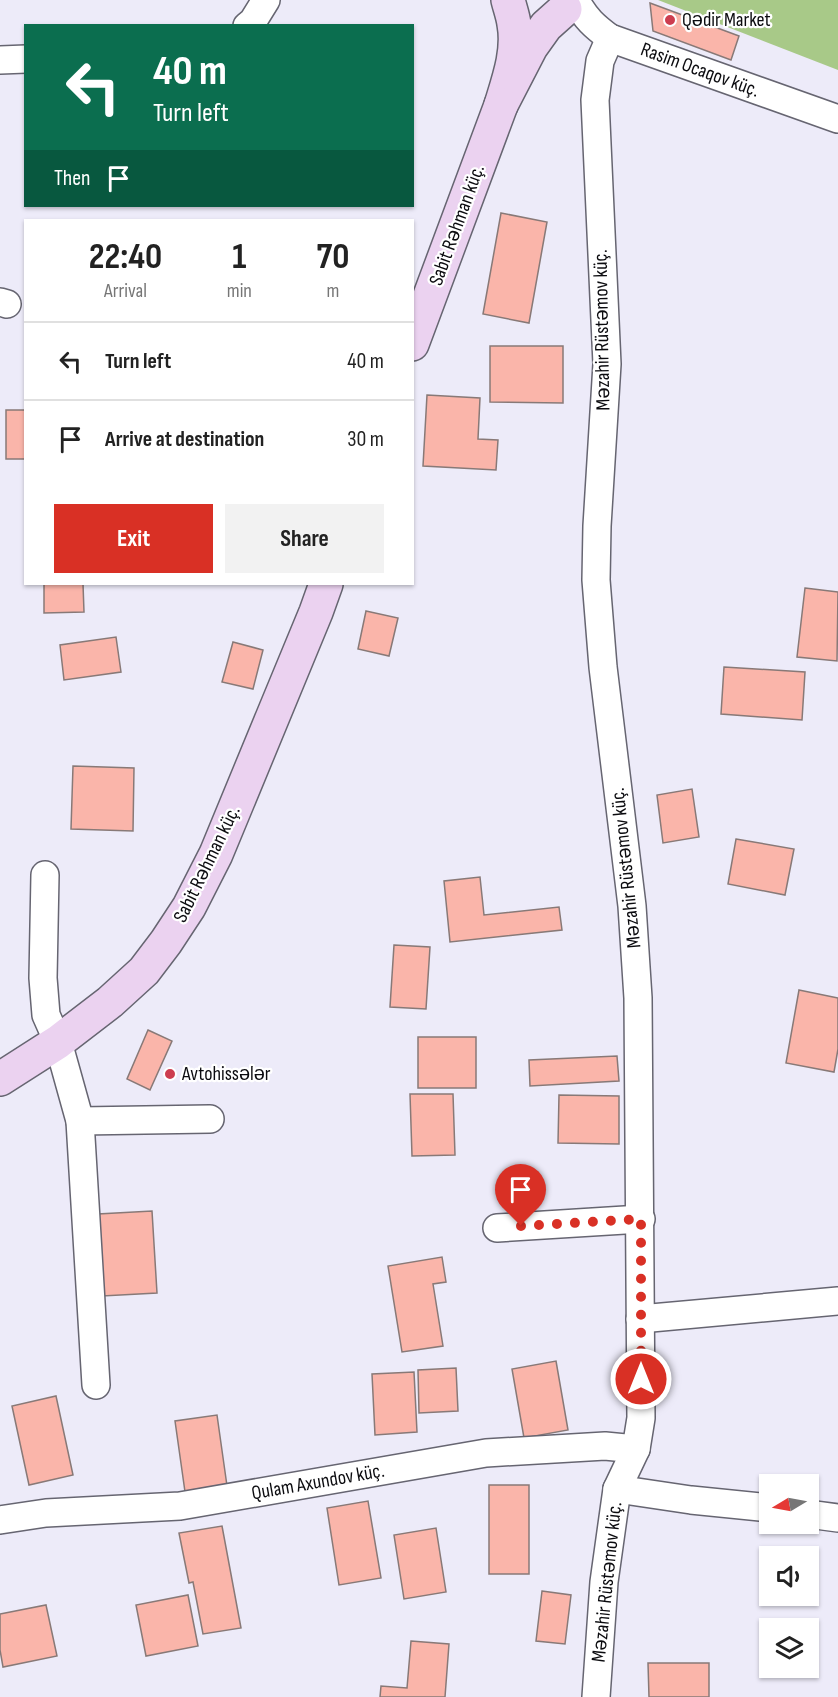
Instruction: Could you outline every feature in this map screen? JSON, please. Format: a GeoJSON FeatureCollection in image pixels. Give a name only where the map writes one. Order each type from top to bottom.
{"type":"FeatureCollection","features":[{"type":"Feature","properties":{"kind":"main road"},"geometry":{"type":"LineString","coordinates":[[501,105],[512,68],[515,41],[514,23],[508,0]]}},
{"type":"Feature","properties":{"kind":"main road"},"geometry":{"type":"LineString","coordinates":[[512,0],[525,10],[539,13],[552,13],[573,3]]}},
{"type":"Feature","properties":{"kind":"main road"},"geometry":{"type":"LineString","coordinates":[[501,105],[531,47],[546,26],[573,3]]}},
{"type":"Feature","properties":{"kind":"main road","name":"Sabit Rəhman küç."},"geometry":{"type":"LineString","coordinates":[[414,339],[501,105]]}},
{"type":"Feature","properties":{"kind":"main road","name":"Sabit Rəhman küç."},"geometry":{"type":"LineString","coordinates":[[0,1079],[58,1042],[110,1002],[144,971],[166,942],[189,907],[216,854],[326,585]]}},
{"type":"Feature","properties":{"kind":"street"},"geometry":{"type":"LineString","coordinates":[[249,24],[266,0]]}},
{"type":"Feature","properties":{"kind":"street","name":"Rasim Ocaqov küç."},"geometry":{"type":"LineString","coordinates":[[573,3],[594,26],[610,38],[838,119]]}},
{"type":"Feature","properties":{"kind":"street","name":"Məzahir Rüstəmov küç."},"geometry":{"type":"LineString","coordinates":[[596,1697],[604,1582],[617,1489],[636,1449],[641,1419],[638,998],[633,906],[603,668],[596,580],[607,364],[595,100],[600,61],[610,38]]}},
{"type":"Feature","properties":{"kind":"street"},"geometry":{"type":"LineString","coordinates":[[0,60],[24,59]]}},
{"type":"Feature","properties":{"kind":"street"},"geometry":{"type":"LineString","coordinates":[[45,875],[42,978],[45,1015],[58,1042],[80,1121],[96,1385]]}},
{"type":"Feature","properties":{"kind":"street"},"geometry":{"type":"LineString","coordinates":[[80,1121],[210,1119]]}},
{"type":"Feature","properties":{"kind":"street"},"geometry":{"type":"LineString","coordinates":[[497,1228],[641,1219]]}},
{"type":"Feature","properties":{"kind":"street"},"geometry":{"type":"LineString","coordinates":[[640,1319],[838,1301]]}},
{"type":"Feature","properties":{"kind":"street","name":"Qulam Axundov küç."},"geometry":{"type":"LineString","coordinates":[[0,1520],[46,1513],[180,1506],[486,1453],[605,1446],[636,1449]]}},
{"type":"Feature","properties":{"kind":"street"},"geometry":{"type":"LineString","coordinates":[[617,1489],[759,1507]]}},
{"type":"Feature","properties":{"kind":"street"},"geometry":{"type":"LineString","coordinates":[[819,1515],[838,1518]]}},
{"type":"Feature","properties":{"kind":"green space"},"geometry":{"type":"Polygon","coordinates":[[[658,0],[838,0],[838,70],[658,0]]]}},
{"type":"Feature","properties":{"kind":"building"},"geometry":{"type":"Polygon","coordinates":[[[650,3],[739,36],[731,60],[653,31],[650,3]]]}},
{"type":"Feature","properties":{"kind":"building"},"geometry":{"type":"Polygon","coordinates":[[[501,213],[547,222],[529,323],[483,314],[501,213]]]}},
{"type":"Feature","properties":{"kind":"building"},"geometry":{"type":"Polygon","coordinates":[[[490,346],[563,346],[563,403],[490,402],[490,346]]]}},
{"type":"Feature","properties":{"kind":"building"},"geometry":{"type":"Polygon","coordinates":[[[427,395],[480,398],[478,439],[498,440],[496,470],[423,466],[427,395]]]}},
{"type":"Feature","properties":{"kind":"building"},"geometry":{"type":"Polygon","coordinates":[[[6,410],[24,410],[24,459],[6,459],[6,410]]]}},
{"type":"Feature","properties":{"kind":"building"},"geometry":{"type":"Polygon","coordinates":[[[44,585],[83,585],[84,612],[44,613],[44,585]]]}},
{"type":"Feature","properties":{"kind":"building"},"geometry":{"type":"Polygon","coordinates":[[[805,588],[838,592],[837,661],[797,657],[805,588]]]}},
{"type":"Feature","properties":{"kind":"building"},"geometry":{"type":"Polygon","coordinates":[[[366,611],[398,618],[389,656],[358,649],[366,611]]]}},
{"type":"Feature","properties":{"kind":"building"},"geometry":{"type":"Polygon","coordinates":[[[116,637],[121,672],[64,680],[60,645],[116,637]]]}},
{"type":"Feature","properties":{"kind":"building"},"geometry":{"type":"Polygon","coordinates":[[[233,642],[263,650],[253,689],[222,682],[233,642]]]}},
{"type":"Feature","properties":{"kind":"building"},"geometry":{"type":"Polygon","coordinates":[[[724,667],[805,672],[802,720],[721,714],[724,667]]]}},
{"type":"Feature","properties":{"kind":"building"},"geometry":{"type":"Polygon","coordinates":[[[73,766],[134,768],[133,831],[71,829],[73,766]]]}},
{"type":"Feature","properties":{"kind":"building"},"geometry":{"type":"Polygon","coordinates":[[[692,789],[699,837],[663,843],[657,795],[692,789]]]}},
{"type":"Feature","properties":{"kind":"building"},"geometry":{"type":"Polygon","coordinates":[[[736,839],[794,849],[785,895],[728,884],[736,839]]]}},
{"type":"Feature","properties":{"kind":"building"},"geometry":{"type":"Polygon","coordinates":[[[480,877],[484,915],[559,907],[562,930],[450,942],[444,881],[480,877]]]}},
{"type":"Feature","properties":{"kind":"building"},"geometry":{"type":"Polygon","coordinates":[[[394,945],[430,947],[426,1009],[390,1007],[394,945]]]}},
{"type":"Feature","properties":{"kind":"building"},"geometry":{"type":"Polygon","coordinates":[[[799,990],[838,998],[838,1049],[834,1072],[786,1063],[799,990]]]}},
{"type":"Feature","properties":{"kind":"building"},"geometry":{"type":"Polygon","coordinates":[[[148,1030],[172,1041],[150,1090],[127,1079],[148,1030]]]}},
{"type":"Feature","properties":{"kind":"building"},"geometry":{"type":"Polygon","coordinates":[[[418,1037],[476,1037],[476,1088],[418,1088],[418,1037]]]}},
{"type":"Feature","properties":{"kind":"building"},"geometry":{"type":"Polygon","coordinates":[[[617,1056],[619,1081],[530,1086],[529,1060],[617,1056]]]}},
{"type":"Feature","properties":{"kind":"building"},"geometry":{"type":"Polygon","coordinates":[[[410,1094],[453,1094],[455,1155],[412,1156],[410,1094]]]}},
{"type":"Feature","properties":{"kind":"building"},"geometry":{"type":"Polygon","coordinates":[[[559,1095],[619,1096],[619,1144],[558,1143],[559,1095]]]}},
{"type":"Feature","properties":{"kind":"building"},"geometry":{"type":"Polygon","coordinates":[[[152,1211],[157,1293],[102,1296],[98,1214],[152,1211]]]}},
{"type":"Feature","properties":{"kind":"building"},"geometry":{"type":"Polygon","coordinates":[[[442,1257],[446,1282],[433,1284],[443,1346],[402,1352],[388,1266],[442,1257]]]}},
{"type":"Feature","properties":{"kind":"building"},"geometry":{"type":"Polygon","coordinates":[[[556,1361],[568,1430],[524,1438],[512,1369],[556,1361]]]}},
{"type":"Feature","properties":{"kind":"building"},"geometry":{"type":"Polygon","coordinates":[[[456,1368],[458,1411],[419,1413],[418,1370],[456,1368]]]}},
{"type":"Feature","properties":{"kind":"building"},"geometry":{"type":"Polygon","coordinates":[[[414,1372],[417,1432],[375,1435],[372,1374],[414,1372]]]}},
{"type":"Feature","properties":{"kind":"building"},"geometry":{"type":"Polygon","coordinates":[[[56,1396],[73,1475],[29,1485],[12,1406],[56,1396]]]}},
{"type":"Feature","properties":{"kind":"building"},"geometry":{"type":"Polygon","coordinates":[[[217,1415],[229,1500],[187,1506],[175,1421],[217,1415]]]}},
{"type":"Feature","properties":{"kind":"building"},"geometry":{"type":"Polygon","coordinates":[[[489,1485],[529,1485],[529,1574],[489,1574],[489,1485]]]}},
{"type":"Feature","properties":{"kind":"building"},"geometry":{"type":"Polygon","coordinates":[[[368,1501],[381,1578],[339,1585],[327,1508],[368,1501]]]}},
{"type":"Feature","properties":{"kind":"building"},"geometry":{"type":"Polygon","coordinates":[[[222,1526],[241,1628],[203,1634],[193,1582],[189,1583],[179,1533],[222,1526]]]}},
{"type":"Feature","properties":{"kind":"building"},"geometry":{"type":"Polygon","coordinates":[[[436,1528],[446,1592],[404,1599],[394,1535],[436,1528]]]}},
{"type":"Feature","properties":{"kind":"building"},"geometry":{"type":"Polygon","coordinates":[[[542,1591],[571,1595],[565,1644],[536,1641],[542,1591]]]}},
{"type":"Feature","properties":{"kind":"building"},"geometry":{"type":"Polygon","coordinates":[[[188,1595],[198,1646],[146,1656],[136,1605],[188,1595]]]}},
{"type":"Feature","properties":{"kind":"building"},"geometry":{"type":"Polygon","coordinates":[[[46,1605],[57,1656],[3,1667],[0,1650],[0,1614],[46,1605]]]}},
{"type":"Feature","properties":{"kind":"building"},"geometry":{"type":"Polygon","coordinates":[[[411,1641],[449,1644],[445,1697],[380,1697],[381,1686],[407,1688],[411,1641]]]}},
{"type":"Feature","properties":{"kind":"building"},"geometry":{"type":"Polygon","coordinates":[[[648,1663],[709,1663],[709,1697],[649,1697],[648,1663]]]}},
{"type":"Feature","properties":{"kind":"place","name":"Qədir Market"},"geometry":{"type":"Point","coordinates":[670,20]}},
{"type":"Feature","properties":{"kind":"place","name":"Avtohissələr"},"geometry":{"type":"Point","coordinates":[170,1074]}},
{"type":"Feature","properties":{"kind":"route"},"geometry":{"type":"LineString","coordinates":[[521,1226],[641,1219],[641,1379]]}}]}
